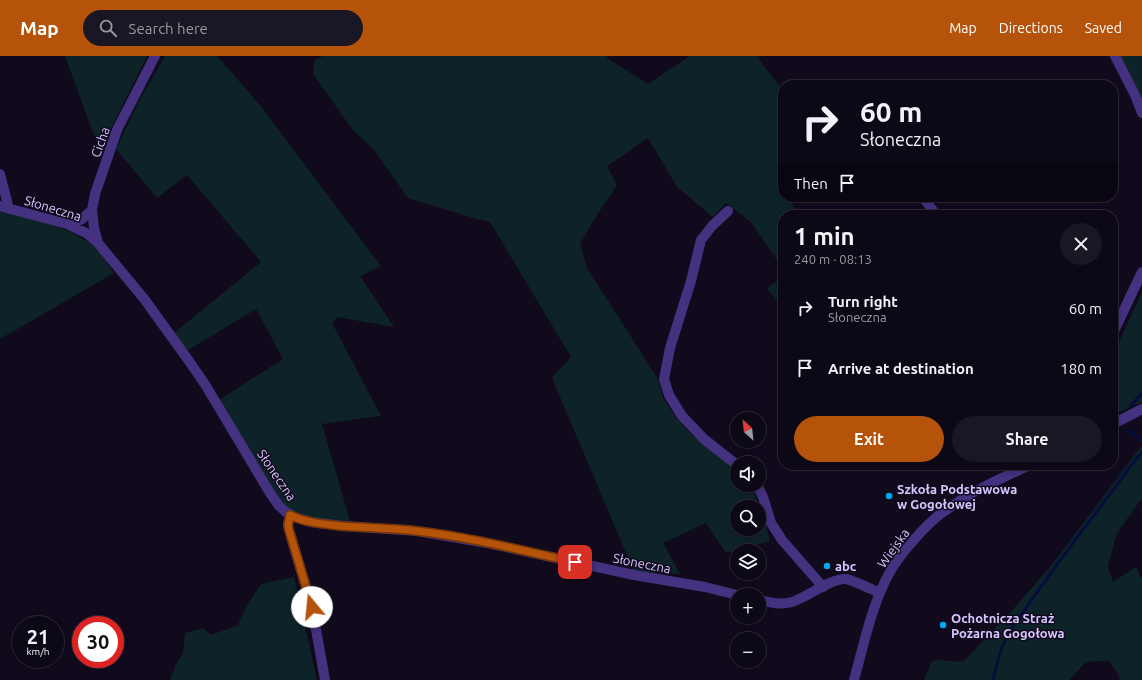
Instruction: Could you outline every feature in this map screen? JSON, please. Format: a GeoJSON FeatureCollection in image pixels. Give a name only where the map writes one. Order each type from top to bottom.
{"type":"FeatureCollection","features":[{"type":"Feature","properties":{"kind":"street","name":"Cicha"},"geometry":{"type":"LineString","coordinates":[[98,243],[94,228],[92,210],[95,194],[117,130],[155,56]]}},
{"type":"Feature","properties":{"kind":"street"},"geometry":{"type":"LineString","coordinates":[[1115,56],[1135,95],[1142,113]]}},
{"type":"Feature","properties":{"kind":"street"},"geometry":{"type":"LineString","coordinates":[[0,174],[4,207]]}},
{"type":"Feature","properties":{"kind":"street","name":"Słoneczna"},"geometry":{"type":"LineString","coordinates":[[4,207],[70,225],[86,233],[98,243],[145,300],[185,355],[206,386],[270,493],[279,506],[290,515],[302,520],[326,524],[417,531],[487,542],[634,575],[705,587],[730,593]]}},
{"type":"Feature","properties":{"kind":"street"},"geometry":{"type":"LineString","coordinates":[[70,225],[82,219],[92,210]]}},
{"type":"Feature","properties":{"kind":"street"},"geometry":{"type":"LineString","coordinates":[[728,211],[712,226],[701,240],[691,281],[670,348],[664,379],[669,395],[682,416],[704,439],[730,460]]}},
{"type":"Feature","properties":{"kind":"street"},"geometry":{"type":"LineString","coordinates":[[1118,322],[1142,272]]}},
{"type":"Feature","properties":{"kind":"street"},"geometry":{"type":"LineString","coordinates":[[1118,421],[1142,409]]}},
{"type":"Feature","properties":{"kind":"street","name":"Wiejska"},"geometry":{"type":"LineString","coordinates":[[854,680],[880,593],[890,571],[900,557],[916,537],[941,513],[965,498],[1020,470]]}},
{"type":"Feature","properties":{"kind":"street"},"geometry":{"type":"LineString","coordinates":[[761,492],[764,497],[771,523],[782,540],[822,587]]}},
{"type":"Feature","properties":{"kind":"street"},"geometry":{"type":"LineString","coordinates":[[290,515],[288,525],[289,530],[312,607],[325,680]]}},
{"type":"Feature","properties":{"kind":"street"},"geometry":{"type":"LineString","coordinates":[[766,602],[776,604],[789,602],[799,599],[839,580],[847,580],[880,593]]}},
{"type":"Feature","properties":{"kind":"green space"},"geometry":{"type":"Polygon","coordinates":[[[65,56],[147,56],[112,126],[102,157],[65,56]]]}},
{"type":"Feature","properties":{"kind":"green space"},"geometry":{"type":"Polygon","coordinates":[[[165,56],[217,56],[260,105],[381,266],[360,276],[394,327],[337,317],[332,323],[381,416],[322,424],[350,521],[316,519],[288,509],[274,493],[219,400],[283,359],[256,309],[188,350],[173,334],[261,262],[187,175],[157,198],[116,149],[138,103],[165,56]]]}},
{"type":"Feature","properties":{"kind":"green space"},"geometry":{"type":"Polygon","coordinates":[[[323,56],[607,56],[607,58],[648,84],[690,56],[761,56],[758,58],[778,84],[778,202],[791,202],[795,210],[778,210],[778,262],[751,222],[726,203],[713,217],[677,187],[648,138],[607,166],[617,185],[580,244],[587,268],[658,379],[663,398],[674,415],[688,431],[730,466],[730,492],[754,492],[757,500],[730,500],[730,536],[766,536],[766,526],[770,541],[759,544],[730,544],[730,552],[726,553],[706,523],[663,543],[680,574],[634,572],[552,378],[571,357],[490,222],[408,198],[374,150],[352,129],[313,74],[315,60],[323,56]]]}},
{"type":"Feature","properties":{"kind":"green space"},"geometry":{"type":"Polygon","coordinates":[[[1116,56],[1142,56],[1142,115],[1116,56]]]}},
{"type":"Feature","properties":{"kind":"green space"},"geometry":{"type":"Polygon","coordinates":[[[0,211],[36,220],[72,233],[96,249],[114,273],[0,339],[0,211]]]}},
{"type":"Feature","properties":{"kind":"green space"},"geometry":{"type":"Polygon","coordinates":[[[778,280],[778,304],[767,288],[778,280]]]}},
{"type":"Feature","properties":{"kind":"green space"},"geometry":{"type":"Polygon","coordinates":[[[1142,292],[1142,402],[1118,413],[1118,344],[1142,292]]]}},
{"type":"Feature","properties":{"kind":"green space"},"geometry":{"type":"Polygon","coordinates":[[[1142,447],[1142,498],[1117,533],[1108,566],[1113,582],[1136,567],[1142,579],[1142,680],[1120,680],[1109,661],[1086,662],[1069,680],[924,680],[932,661],[963,662],[1006,617],[1051,566],[1142,447]]]}},
{"type":"Feature","properties":{"kind":"green space"},"geometry":{"type":"Polygon","coordinates":[[[294,577],[317,680],[170,680],[176,664],[183,653],[185,633],[203,628],[211,635],[238,625],[245,609],[261,584],[294,577]]]}},
{"type":"Feature","properties":{"kind":"waterway"},"geometry":{"type":"LineString","coordinates":[[1130,407],[1142,393]]}},
{"type":"Feature","properties":{"kind":"waterway"},"geometry":{"type":"LineString","coordinates":[[1129,430],[1142,441]]}},
{"type":"Feature","properties":{"kind":"waterway"},"geometry":{"type":"LineString","coordinates":[[993,680],[1002,649],[1010,631],[1045,581],[1142,452]]}},
{"type":"Feature","properties":{"kind":"place","name":"Szkoła Podstawowa w Gogołowej"},"geometry":{"type":"Point","coordinates":[889,496]}},
{"type":"Feature","properties":{"kind":"place","name":"abc"},"geometry":{"type":"Point","coordinates":[827,566]}},
{"type":"Feature","properties":{"kind":"place","name":"Ochotnicza Straż Pożarna Gogołowa"},"geometry":{"type":"Point","coordinates":[943,625]}},
{"type":"Feature","properties":{"kind":"route"},"geometry":{"type":"LineString","coordinates":[[312,607],[288,527],[290,515],[310,522],[331,525],[417,531],[487,542],[516,550],[575,562]]}}]}
